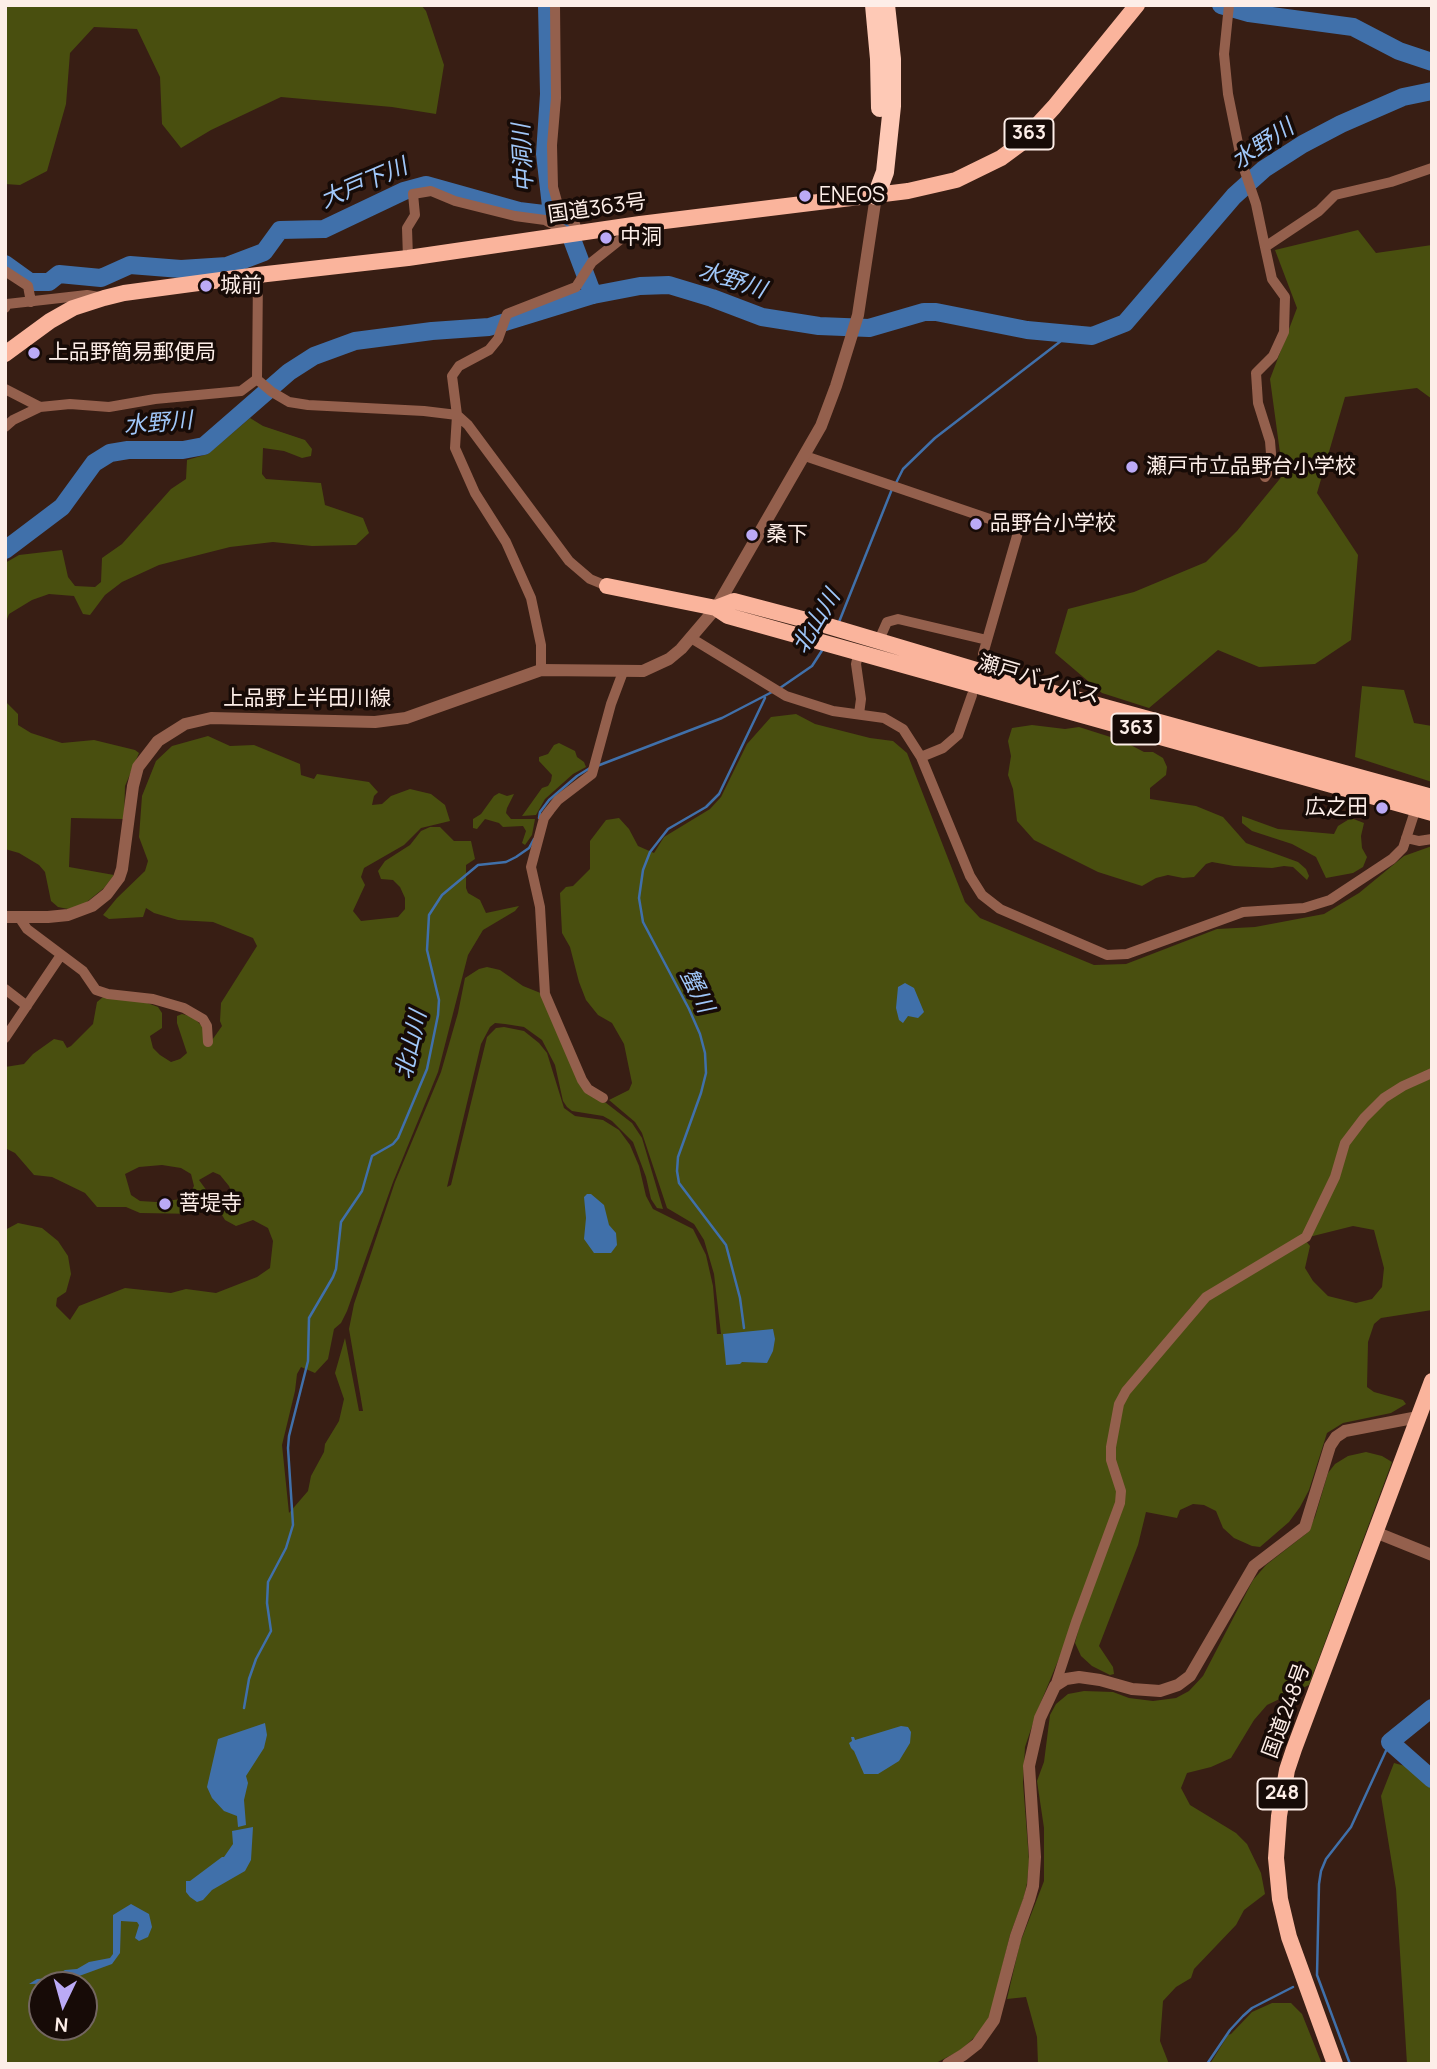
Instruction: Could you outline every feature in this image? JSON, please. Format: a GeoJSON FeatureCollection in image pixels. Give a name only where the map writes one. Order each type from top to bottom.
{"type":"FeatureCollection","features":[{"type":"Feature","properties":{"kind":"highway"},"geometry":{"type":"LineString","coordinates":[[874,5],[880,85],[874,172],[876,196]]}},
{"type":"Feature","properties":{"kind":"highway"},"geometry":{"type":"LineString","coordinates":[[876,196],[885,172],[892,106],[892,59],[886,5]]}},
{"type":"Feature","properties":{"kind":"highway","name":"国道363号"},"geometry":{"type":"LineString","coordinates":[[5,354],[50,321],[104,298],[640,224],[876,196],[956,180],[1001,158],[1038,126],[1137,5]]}},
{"type":"Feature","properties":{"kind":"highway","name":"瀬戸バイパス"},"geometry":{"type":"LineString","coordinates":[[607,586],[716,608],[728,615],[839,647],[1424,811]]}},
{"type":"Feature","properties":{"kind":"highway","name":"瀬戸バイパス"},"geometry":{"type":"LineString","coordinates":[[716,608],[734,601],[825,625],[1050,692],[1432,797]]}},
{"type":"Feature","properties":{"kind":"highway","name":"国道248号"},"geometry":{"type":"LineString","coordinates":[[1335,2064],[1289,1937],[1280,1899],[1277,1837],[1282,1794],[1290,1760],[1432,1381]]}},
{"type":"Feature","properties":{"kind":"street"},"geometry":{"type":"LineString","coordinates":[[408,258],[407,228],[415,215],[413,194],[422,192],[431,191],[455,201],[545,220],[571,234],[575,224],[560,212],[553,187],[555,5]]}},
{"type":"Feature","properties":{"kind":"street"},"geometry":{"type":"LineString","coordinates":[[1229,10],[1224,54],[1226,81],[1242,163],[1256,204],[1272,279],[1284,297],[1284,332],[1273,356],[1256,373],[1258,403],[1270,441],[1272,466],[1265,477]]}},
{"type":"Feature","properties":{"kind":"street"},"geometry":{"type":"LineString","coordinates":[[1265,247],[1319,211],[1335,195],[1391,182],[1432,168]]}},
{"type":"Feature","properties":{"kind":"street","name":"上品野上半田川線"},"geometry":{"type":"LineString","coordinates":[[5,917],[68,915],[92,906],[107,894],[122,869],[138,767],[151,748],[175,729],[211,718],[375,722],[406,718],[541,670],[642,671],[668,659],[691,638],[716,608],[805,456],[825,416],[858,315],[876,196]]}},
{"type":"Feature","properties":{"kind":"street"},"geometry":{"type":"LineString","coordinates":[[541,670],[541,645],[531,598],[506,542],[475,493],[455,449],[457,415],[452,376],[459,366],[489,350],[498,339],[507,314],[576,287],[592,262],[640,224]]}},
{"type":"Feature","properties":{"kind":"street"},"geometry":{"type":"LineString","coordinates":[[5,271],[28,286],[31,302]]}},
{"type":"Feature","properties":{"kind":"street"},"geometry":{"type":"LineString","coordinates":[[258,275],[258,380],[289,402],[457,415],[468,425],[569,561],[590,579],[607,586]]}},
{"type":"Feature","properties":{"kind":"street"},"geometry":{"type":"LineString","coordinates":[[5,308],[7,303],[87,295],[104,298]]}},
{"type":"Feature","properties":{"kind":"street"},"geometry":{"type":"LineString","coordinates":[[5,428],[13,420],[40,407],[70,404],[109,407],[155,399],[241,391],[258,380]]}},
{"type":"Feature","properties":{"kind":"street"},"geometry":{"type":"LineString","coordinates":[[5,389],[40,407]]}},
{"type":"Feature","properties":{"kind":"street"},"geometry":{"type":"LineString","coordinates":[[805,456],[1019,529],[983,654]]}},
{"type":"Feature","properties":{"kind":"street"},"geometry":{"type":"LineString","coordinates":[[879,640],[884,627],[893,619],[987,640]]}},
{"type":"Feature","properties":{"kind":"street"},"geometry":{"type":"LineString","coordinates":[[691,638],[786,696],[833,711],[884,718],[894,723],[909,737],[921,757],[970,876],[982,895],[1000,909],[1107,955],[1127,954],[1243,912],[1317,906],[1392,859],[1403,848],[1406,838],[1424,811]]}},
{"type":"Feature","properties":{"kind":"street"},"geometry":{"type":"LineString","coordinates":[[859,651],[856,664],[861,699],[859,714]]}},
{"type":"Feature","properties":{"kind":"street"},"geometry":{"type":"LineString","coordinates":[[603,1098],[588,1088],[582,1080],[545,994],[542,926],[531,867],[544,818],[558,800],[592,775],[594,761],[623,672]]}},
{"type":"Feature","properties":{"kind":"street"},"geometry":{"type":"LineString","coordinates":[[921,757],[943,748],[958,734],[972,695]]}},
{"type":"Feature","properties":{"kind":"street"},"geometry":{"type":"LineString","coordinates":[[1406,838],[1419,841],[1432,839]]}},
{"type":"Feature","properties":{"kind":"street"},"geometry":{"type":"LineString","coordinates":[[19,917],[27,929],[83,971],[96,990],[153,999],[198,1014],[207,1026],[208,1042]]}},
{"type":"Feature","properties":{"kind":"street"},"geometry":{"type":"LineString","coordinates":[[5,1038],[61,955]]}},
{"type":"Feature","properties":{"kind":"street"},"geometry":{"type":"LineString","coordinates":[[5,989],[27,1006]]}},
{"type":"Feature","properties":{"kind":"street"},"geometry":{"type":"LineString","coordinates":[[948,2064],[976,2044],[994,2020],[1016,1936],[1033,1886],[1035,1857],[1029,1766],[1040,1718],[1055,1686],[1120,1503],[1121,1491],[1111,1460],[1119,1404],[1126,1391],[1206,1297],[1306,1237],[1335,1177],[1345,1143],[1364,1118],[1384,1097],[1432,1073]]}},
{"type":"Feature","properties":{"kind":"street"},"geometry":{"type":"LineString","coordinates":[[1055,1686],[1066,1679],[1079,1677],[1132,1689],[1160,1691],[1184,1680],[1199,1663],[1254,1566],[1305,1527],[1330,1446],[1336,1437],[1345,1431],[1418,1417]]}},
{"type":"Feature","properties":{"kind":"street"},"geometry":{"type":"LineString","coordinates":[[1375,1532],[1432,1555]]}},
{"type":"Feature","properties":{"kind":"green space"},"geometry":{"type":"Polygon","coordinates":[[[5,5],[421,5],[426,11],[444,65],[436,114],[392,107],[281,97],[211,130],[181,148],[162,124],[160,77],[137,29],[94,27],[70,53],[66,104],[47,171],[20,185],[5,184],[5,5]]]}},
{"type":"Feature","properties":{"kind":"green space"},"geometry":{"type":"Polygon","coordinates":[[[1358,230],[1376,253],[1432,245],[1432,399],[1417,388],[1345,397],[1317,493],[1358,555],[1351,640],[1315,664],[1259,667],[1218,650],[1149,708],[1102,693],[1055,653],[1068,609],[1134,592],[1206,562],[1237,531],[1283,475],[1270,379],[1297,308],[1275,250],[1358,230]]]}},
{"type":"Feature","properties":{"kind":"green space"},"geometry":{"type":"Polygon","coordinates":[[[250,418],[263,426],[305,440],[312,449],[311,456],[302,458],[284,451],[263,448],[262,474],[266,479],[321,483],[325,505],[363,518],[369,533],[356,545],[312,546],[273,542],[230,547],[159,565],[122,582],[105,595],[90,615],[83,614],[74,596],[49,594],[32,600],[9,614],[5,624],[5,563],[19,555],[62,550],[68,577],[75,586],[95,587],[101,582],[102,558],[122,544],[171,489],[186,479],[187,460],[208,454],[250,418]]]}},
{"type":"Feature","properties":{"kind":"green space"},"geometry":{"type":"Polygon","coordinates":[[[1362,686],[1404,690],[1414,723],[1432,726],[1432,782],[1355,757],[1362,686]]]}},
{"type":"Feature","properties":{"kind":"green space"},"geometry":{"type":"Polygon","coordinates":[[[5,701],[18,714],[18,725],[31,733],[62,743],[94,740],[139,753],[125,786],[124,819],[71,818],[69,867],[114,875],[104,888],[83,905],[68,909],[58,907],[51,901],[45,872],[39,865],[19,853],[5,849],[5,701]]]}},
{"type":"Feature","properties":{"kind":"green space"},"geometry":{"type":"Polygon","coordinates":[[[796,714],[815,724],[893,741],[907,753],[965,902],[980,918],[1094,965],[1126,964],[1217,929],[1255,927],[1324,914],[1359,893],[1404,856],[1432,846],[1432,1072],[1361,1118],[1306,1236],[1204,1296],[1190,1308],[1154,1356],[1112,1420],[1118,1500],[1025,1747],[1023,1783],[1029,1860],[1027,1883],[1010,1935],[991,2013],[984,2028],[961,2050],[934,2064],[5,2064],[5,1230],[18,1223],[42,1228],[58,1241],[68,1256],[71,1274],[66,1292],[57,1298],[56,1306],[70,1320],[79,1306],[125,1288],[171,1293],[186,1289],[216,1293],[257,1277],[270,1268],[273,1241],[268,1228],[253,1220],[236,1226],[225,1220],[217,1207],[218,1199],[233,1196],[220,1175],[213,1172],[199,1180],[207,1191],[207,1205],[199,1214],[140,1213],[126,1207],[97,1207],[85,1193],[52,1177],[34,1175],[15,1153],[5,1148],[5,1067],[24,1064],[54,1039],[63,1041],[67,1048],[71,1046],[93,1024],[97,1002],[103,997],[142,1001],[158,1007],[162,1013],[162,1028],[150,1036],[153,1048],[171,1062],[180,1059],[187,1053],[177,1016],[182,1014],[193,1017],[204,1028],[210,1043],[222,1026],[221,1003],[257,946],[253,938],[213,922],[178,920],[146,908],[143,917],[109,919],[103,915],[145,871],[148,861],[139,837],[142,796],[156,761],[172,746],[208,736],[230,746],[254,745],[300,764],[301,775],[314,779],[317,774],[369,782],[378,792],[372,805],[382,804],[391,796],[410,789],[431,794],[445,805],[450,821],[421,828],[404,845],[364,868],[361,877],[365,885],[353,911],[361,921],[398,917],[405,909],[405,898],[400,887],[393,880],[381,879],[378,871],[385,861],[410,845],[421,831],[430,827],[440,827],[454,841],[471,841],[475,859],[466,865],[466,888],[468,893],[480,900],[486,913],[519,906],[483,930],[468,955],[438,1072],[393,1182],[347,1311],[341,1323],[334,1329],[328,1359],[315,1373],[301,1367],[297,1374],[282,1445],[289,1513],[308,1491],[311,1476],[324,1452],[325,1444],[339,1421],[344,1399],[335,1373],[345,1338],[359,1411],[363,1411],[349,1329],[354,1304],[395,1182],[441,1072],[465,978],[479,969],[487,967],[500,970],[523,986],[543,994],[579,1082],[632,1123],[642,1138],[663,1209],[657,1208],[651,1199],[633,1142],[612,1121],[603,1116],[572,1111],[567,1107],[563,1101],[555,1065],[542,1040],[524,1027],[505,1024],[495,1023],[490,1027],[481,1044],[447,1187],[451,1185],[487,1037],[496,1028],[524,1031],[547,1053],[564,1108],[575,1116],[603,1120],[619,1130],[630,1145],[639,1166],[646,1196],[653,1209],[693,1229],[706,1255],[713,1286],[717,1334],[721,1334],[714,1274],[704,1240],[694,1224],[667,1208],[642,1133],[635,1122],[609,1100],[629,1090],[632,1083],[624,1044],[612,1023],[598,1015],[586,1000],[570,947],[562,933],[560,893],[566,887],[573,886],[590,869],[590,841],[606,820],[619,818],[638,846],[654,853],[664,837],[710,809],[721,797],[747,744],[771,717],[796,714]],[[162,1165],[139,1167],[125,1174],[131,1195],[140,1201],[156,1202],[189,1196],[194,1186],[191,1174],[181,1168],[162,1165]]]}},
{"type":"Feature","properties":{"kind":"green space"},"geometry":{"type":"Polygon","coordinates":[[[1032,725],[1065,729],[1079,727],[1123,741],[1144,752],[1153,752],[1163,758],[1167,767],[1166,775],[1150,788],[1150,799],[1196,806],[1223,817],[1246,843],[1298,862],[1306,869],[1309,876],[1307,880],[1293,867],[1234,866],[1212,862],[1206,864],[1194,877],[1168,875],[1142,886],[1098,872],[1034,840],[1017,821],[1013,789],[1008,775],[1011,756],[1008,741],[1012,728],[1032,725]]]}},
{"type":"Feature","properties":{"kind":"green space"},"geometry":{"type":"Polygon","coordinates":[[[559,743],[575,751],[586,767],[573,774],[545,799],[536,815],[522,816],[542,788],[548,786],[551,781],[552,775],[539,761],[539,757],[548,754],[554,745],[559,743]]]}},
{"type":"Feature","properties":{"kind":"green space"},"geometry":{"type":"Polygon","coordinates":[[[499,793],[507,796],[514,794],[506,813],[511,819],[535,819],[532,835],[525,845],[522,843],[526,831],[523,826],[503,827],[485,819],[477,829],[473,828],[473,819],[481,814],[499,793]]]}},
{"type":"Feature","properties":{"kind":"green space"},"geometry":{"type":"Polygon","coordinates":[[[1242,816],[1278,829],[1334,834],[1338,826],[1351,818],[1364,823],[1362,848],[1367,857],[1363,867],[1353,873],[1326,878],[1316,857],[1292,844],[1252,831],[1242,823],[1242,816]]]}},
{"type":"Feature","properties":{"kind":"green space"},"geometry":{"type":"Polygon","coordinates":[[[1432,1075],[1432,1310],[1381,1318],[1374,1324],[1368,1342],[1367,1387],[1374,1392],[1403,1400],[1406,1404],[1391,1413],[1343,1423],[1327,1433],[1309,1490],[1300,1507],[1289,1522],[1260,1547],[1234,1538],[1223,1528],[1216,1511],[1204,1505],[1193,1504],[1180,1510],[1177,1518],[1146,1512],[1138,1545],[1099,1646],[1113,1667],[1114,1674],[1110,1675],[1092,1666],[1081,1656],[1075,1643],[1123,1504],[1114,1459],[1117,1423],[1127,1394],[1202,1304],[1306,1241],[1310,1246],[1305,1268],[1328,1296],[1356,1303],[1372,1299],[1382,1287],[1384,1268],[1374,1230],[1353,1226],[1309,1237],[1346,1144],[1386,1099],[1432,1075]]]}},
{"type":"Feature","properties":{"kind":"green space"},"geometry":{"type":"Polygon","coordinates":[[[1366,1452],[1392,1462],[1309,1685],[1267,1705],[1254,1720],[1231,1758],[1187,1773],[1181,1788],[1190,1805],[1236,1833],[1247,1844],[1261,1873],[1265,1894],[1244,1910],[1236,1925],[1194,1969],[1191,1978],[1176,1987],[1163,2001],[1160,2041],[1169,2064],[1038,2064],[1037,2037],[1026,1997],[1007,1999],[1020,1943],[1044,1881],[1044,1828],[1037,1781],[1044,1762],[1050,1715],[1056,1704],[1068,1694],[1084,1691],[1113,1692],[1129,1698],[1153,1701],[1176,1698],[1189,1691],[1203,1676],[1253,1580],[1266,1565],[1307,1533],[1315,1517],[1328,1473],[1335,1464],[1348,1456],[1366,1452]]]}},
{"type":"Feature","properties":{"kind":"green space"},"geometry":{"type":"Polygon","coordinates":[[[1394,1763],[1427,1772],[1432,1778],[1432,2064],[1407,2064],[1396,1889],[1381,1796],[1394,1763]]]}},
{"type":"Feature","properties":{"kind":"green space"},"geometry":{"type":"Polygon","coordinates":[[[1272,2003],[1291,2003],[1302,2014],[1322,2064],[1210,2064],[1228,2035],[1252,2012],[1272,2003]]]}},
{"type":"Feature","properties":{"kind":"water"},"geometry":{"type":"Polygon","coordinates":[[[905,983],[914,988],[924,1012],[918,1018],[908,1016],[903,1023],[899,1020],[896,1008],[898,987],[905,983]]]}},
{"type":"Feature","properties":{"kind":"water"},"geometry":{"type":"Polygon","coordinates":[[[591,1194],[604,1205],[609,1225],[616,1233],[617,1245],[611,1253],[594,1253],[584,1239],[584,1197],[591,1194]]]}},
{"type":"Feature","properties":{"kind":"water"},"geometry":{"type":"Polygon","coordinates":[[[773,1329],[773,1351],[767,1363],[742,1362],[726,1365],[723,1334],[773,1329]]]}},
{"type":"Feature","properties":{"kind":"water"},"geometry":{"type":"Polygon","coordinates":[[[265,1723],[267,1735],[264,1748],[246,1776],[246,1825],[238,1827],[237,1816],[224,1811],[212,1798],[207,1787],[218,1739],[265,1723]]]}},
{"type":"Feature","properties":{"kind":"water"},"geometry":{"type":"Polygon","coordinates":[[[901,1726],[908,1727],[911,1732],[910,1743],[899,1761],[878,1774],[864,1774],[849,1743],[852,1741],[851,1737],[855,1740],[901,1726]]]}},
{"type":"Feature","properties":{"kind":"water"},"geometry":{"type":"Polygon","coordinates":[[[253,1827],[251,1860],[245,1871],[212,1890],[203,1900],[197,1902],[190,1897],[186,1892],[186,1881],[190,1881],[224,1857],[233,1844],[232,1831],[253,1827]]]}},
{"type":"Feature","properties":{"kind":"water"},"geometry":{"type":"Polygon","coordinates":[[[131,1904],[149,1914],[152,1927],[148,1937],[139,1941],[135,1938],[139,1925],[137,1922],[121,1921],[120,1953],[112,1964],[93,1971],[63,1971],[110,1958],[113,1954],[113,1915],[131,1904]]]}},
{"type":"Feature","properties":{"kind":"waterway","name":"中洞川"},"geometry":{"type":"LineString","coordinates":[[547,5],[549,94],[545,154],[552,215],[567,226],[593,295]]}},
{"type":"Feature","properties":{"kind":"waterway"},"geometry":{"type":"LineString","coordinates":[[1221,5],[1249,13],[1353,27],[1399,51],[1432,62]]}},
{"type":"Feature","properties":{"kind":"waterway","name":"水野川"},"geometry":{"type":"LineString","coordinates":[[5,550],[62,507],[94,463],[110,453],[128,450],[183,450],[204,446],[289,372],[314,356],[355,341],[489,327],[593,295],[640,286],[669,285],[762,317],[819,326],[869,328],[924,312],[936,312],[1027,330],[1092,336],[1125,323],[1234,196],[1264,169],[1341,124],[1403,97],[1432,91]]}},
{"type":"Feature","properties":{"kind":"waterway","name":"大戸下川"},"geometry":{"type":"LineString","coordinates":[[5,264],[30,282],[49,282],[59,274],[101,278],[130,265],[181,269],[227,266],[264,252],[280,230],[324,229],[404,191],[426,185],[519,211],[552,215]]}},
{"type":"Feature","properties":{"kind":"waterway","name":"北山川"},"geometry":{"type":"LineString","coordinates":[[896,483],[903,469],[935,438],[1070,334]]}},
{"type":"Feature","properties":{"kind":"waterway","name":"北山川"},"geometry":{"type":"LineString","coordinates":[[839,622],[892,489]]}},
{"type":"Feature","properties":{"kind":"waterway","name":"北山川"},"geometry":{"type":"LineString","coordinates":[[780,688],[812,666],[823,649]]}},
{"type":"Feature","properties":{"kind":"waterway","name":"北山川"},"geometry":{"type":"LineString","coordinates":[[597,766],[722,718],[774,691]]}},
{"type":"Feature","properties":{"kind":"waterway","name":"蟹川"},"geometry":{"type":"LineString","coordinates":[[744,1328],[740,1298],[726,1245],[679,1183],[678,1157],[701,1093],[706,1073],[705,1053],[689,1009],[643,922],[639,898],[643,870],[650,852],[668,829],[706,807],[719,794],[765,698]]}},
{"type":"Feature","properties":{"kind":"waterway","name":"北山川"},"geometry":{"type":"LineString","coordinates":[[539,818],[549,800],[590,768]]}},
{"type":"Feature","properties":{"kind":"waterway","name":"北山川"},"geometry":{"type":"LineString","coordinates":[[244,1708],[256,1659],[271,1631],[267,1603],[268,1582],[286,1548],[293,1525],[288,1448],[308,1361],[309,1318],[333,1277],[341,1222],[362,1191],[372,1156],[398,1138],[427,1069],[439,1000],[427,950],[429,915],[442,895],[478,865],[506,862],[529,848],[534,839]]}},
{"type":"Feature","properties":{"kind":"waterway"},"geometry":{"type":"LineString","coordinates":[[1432,1708],[1390,1742],[1432,1779]]}},
{"type":"Feature","properties":{"kind":"waterway"},"geometry":{"type":"LineString","coordinates":[[1350,2064],[1317,1975],[1319,1884],[1326,1859],[1351,1827],[1390,1742]]}},
{"type":"Feature","properties":{"kind":"waterway"},"geometry":{"type":"LineString","coordinates":[[1207,2064],[1243,2016],[1252,2008],[1293,1987]]}},
{"type":"Feature","properties":{"kind":"place","name":"ENEOS"},"geometry":{"type":"Point","coordinates":[805,196]}},
{"type":"Feature","properties":{"kind":"place","name":"中洞"},"geometry":{"type":"Point","coordinates":[606,238]}},
{"type":"Feature","properties":{"kind":"place","name":"城前"},"geometry":{"type":"Point","coordinates":[206,286]}},
{"type":"Feature","properties":{"kind":"place","name":"上品野簡易郵便局"},"geometry":{"type":"Point","coordinates":[34,353]}},
{"type":"Feature","properties":{"kind":"place","name":"瀬戸市立品野台小学校"},"geometry":{"type":"Point","coordinates":[1132,467]}},
{"type":"Feature","properties":{"kind":"place","name":"品野台小学校"},"geometry":{"type":"Point","coordinates":[976,524]}},
{"type":"Feature","properties":{"kind":"place","name":"桑下"},"geometry":{"type":"Point","coordinates":[752,535]}},
{"type":"Feature","properties":{"kind":"place","name":"広之田"},"geometry":{"type":"Point","coordinates":[1382,808]}},
{"type":"Feature","properties":{"kind":"place","name":"菩堤寺"},"geometry":{"type":"Point","coordinates":[165,1204]}}]}
